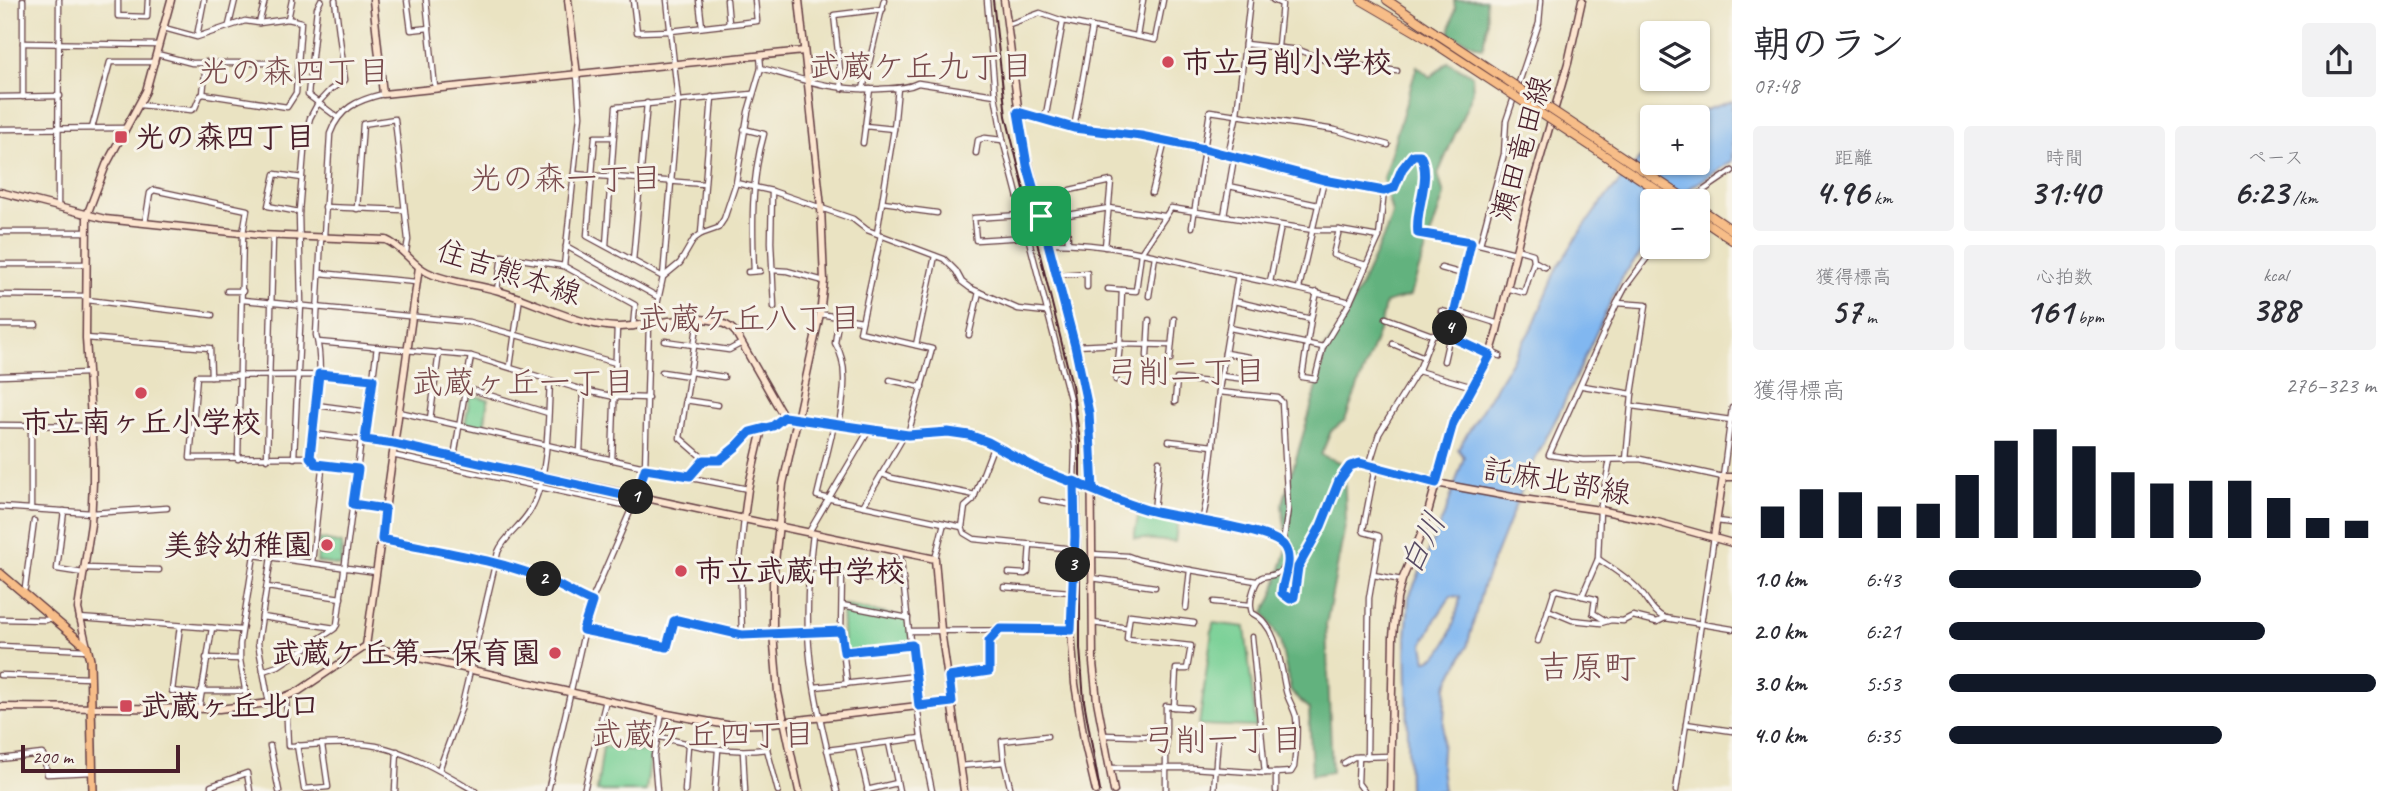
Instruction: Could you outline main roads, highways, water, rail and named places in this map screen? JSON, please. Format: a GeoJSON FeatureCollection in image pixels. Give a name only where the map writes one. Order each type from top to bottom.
{"type":"FeatureCollection","features":[{"type":"Feature","properties":{"kind":"highway"},"geometry":{"type":"LineString","coordinates":[[1362,0],[1431,36]]}},
{"type":"Feature","properties":{"kind":"highway"},"geometry":{"type":"LineString","coordinates":[[1371,0],[1670,189]]}},
{"type":"Feature","properties":{"kind":"highway"},"geometry":{"type":"LineString","coordinates":[[1387,0],[1431,36],[1656,189]]}},
{"type":"Feature","properties":{"kind":"highway"},"geometry":{"type":"LineString","coordinates":[[1710,217],[1732,240]]}},
{"type":"Feature","properties":{"kind":"highway"},"geometry":{"type":"LineString","coordinates":[[1710,222],[1732,230]]}},
{"type":"Feature","properties":{"kind":"main road"},"geometry":{"type":"LineString","coordinates":[[0,573],[88,649],[93,791]]}},
{"type":"Feature","properties":{"kind":"water"},"geometry":{"type":"Polygon","coordinates":[[[1732,101],[1732,161],[1689,189],[1640,189],[1640,254],[1622,277],[1530,469],[1483,586],[1467,647],[1446,687],[1441,768],[1444,791],[1409,791],[1406,638],[1409,597],[1446,511],[1464,457],[1458,449],[1533,326],[1558,267],[1602,202],[1640,159],[1640,175],[1710,175],[1710,109],[1732,101]],[[1451,596],[1423,644],[1426,661],[1436,656],[1445,645],[1460,597],[1451,596]]]}},
{"type":"Feature","properties":{"kind":"railway"},"geometry":{"type":"LineString","coordinates":[[993,0],[1006,116],[1072,385],[1080,442],[1080,648],[1084,701],[1100,791]]}},
{"type":"Feature","properties":{"kind":"place","name":"市立弓削小学校"},"geometry":{"type":"Point","coordinates":[1168,62]}},
{"type":"Feature","properties":{"kind":"place","name":"光の森四丁目"},"geometry":{"type":"Point","coordinates":[121,137]}},
{"type":"Feature","properties":{"kind":"place","name":"市立南ヶ丘小学校"},"geometry":{"type":"Point","coordinates":[141,393]}},
{"type":"Feature","properties":{"kind":"place","name":"美鈴幼稚園"},"geometry":{"type":"Point","coordinates":[327,545]}},
{"type":"Feature","properties":{"kind":"place","name":"市立武蔵中学校"},"geometry":{"type":"Point","coordinates":[681,571]}},
{"type":"Feature","properties":{"kind":"place","name":"武蔵ケ丘第一保育園"},"geometry":{"type":"Point","coordinates":[555,653]}},
{"type":"Feature","properties":{"kind":"place","name":"武蔵ヶ丘北口"},"geometry":{"type":"Point","coordinates":[126,706]}},
{"type":"Feature","properties":{"kind":"district","name":"武蔵ケ丘九丁目"},"geometry":{"type":"Point","coordinates":[921,66]}},
{"type":"Feature","properties":{"kind":"district","name":"光の森四丁目"},"geometry":{"type":"Point","coordinates":[294,71]}},
{"type":"Feature","properties":{"kind":"district","name":"光の森一丁目"},"geometry":{"type":"Point","coordinates":[566,178]}},
{"type":"Feature","properties":{"kind":"district","name":"武蔵ケ丘八丁目"},"geometry":{"type":"Point","coordinates":[749,318]}},
{"type":"Feature","properties":{"kind":"district","name":"弓削二丁目"},"geometry":{"type":"Point","coordinates":[1186,371]}},
{"type":"Feature","properties":{"kind":"district","name":"武蔵ヶ丘一丁目"},"geometry":{"type":"Point","coordinates":[523,382]}},
{"type":"Feature","properties":{"kind":"district","name":"吉原町"},"geometry":{"type":"Point","coordinates":[1587,666]}},
{"type":"Feature","properties":{"kind":"district","name":"武蔵ケ丘四丁目"},"geometry":{"type":"Point","coordinates":[703,734]}},
{"type":"Feature","properties":{"kind":"district","name":"弓削一丁目"},"geometry":{"type":"Point","coordinates":[1223,739]}},
{"type":"Feature","properties":{"kind":"water label","name":"白川"},"geometry":{"type":"Point","coordinates":[1422,543]}}]}
